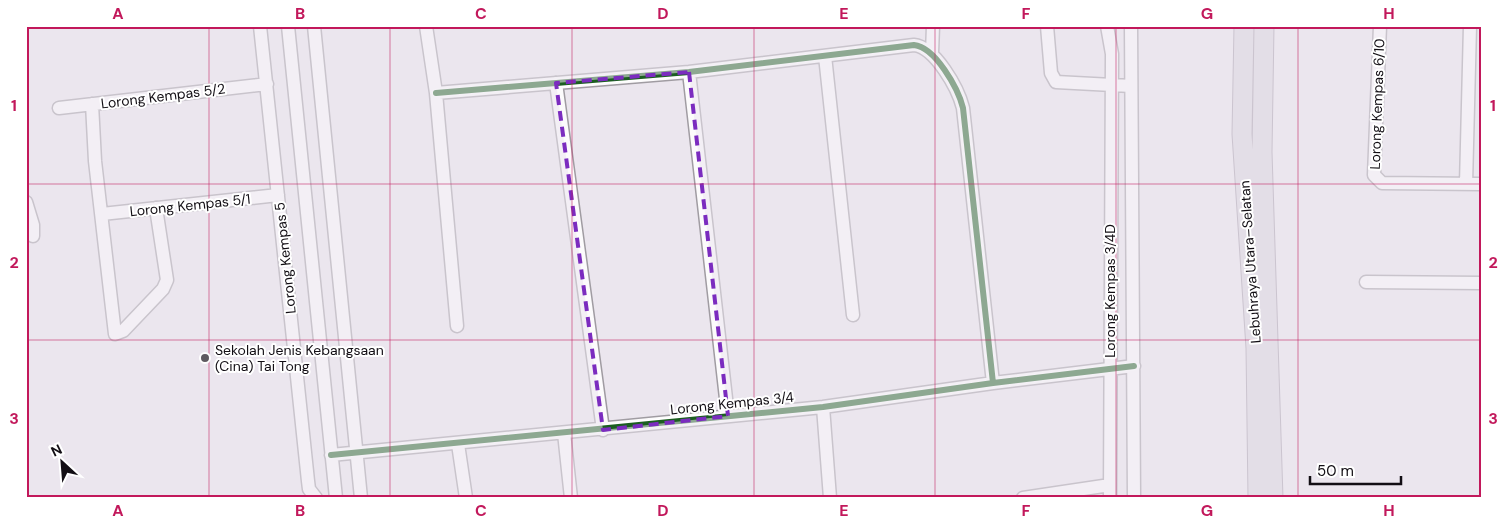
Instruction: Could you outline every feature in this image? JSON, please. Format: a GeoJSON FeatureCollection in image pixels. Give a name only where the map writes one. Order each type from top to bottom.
{"type":"FeatureCollection","features":[{"type":"Feature","properties":{"kind":"highway","name":"Lebuhraya Utara–Selatan"},"geometry":{"type":"LineString","coordinates":[[1244,26],[1242,134],[1256,348],[1258,498]]}},
{"type":"Feature","properties":{"kind":"highway","name":"Lebuhraya Utara–Selatan"},"geometry":{"type":"LineString","coordinates":[[1264,26],[1262,152],[1273,498]]}},
{"type":"Feature","properties":{"kind":"street","name":"Lorong Kempas 5"},"geometry":{"type":"LineString","coordinates":[[260,26],[313,493]]}},
{"type":"Feature","properties":{"kind":"street"},"geometry":{"type":"LineString","coordinates":[[288,26],[336,498]]}},
{"type":"Feature","properties":{"kind":"street"},"geometry":{"type":"LineString","coordinates":[[314,26],[361,498]]}},
{"type":"Feature","properties":{"kind":"street"},"geometry":{"type":"LineString","coordinates":[[426,26],[436,93],[457,326]]}},
{"type":"Feature","properties":{"kind":"street"},"geometry":{"type":"LineString","coordinates":[[932,53],[934,26]]}},
{"type":"Feature","properties":{"kind":"street"},"geometry":{"type":"LineString","coordinates":[[1047,26],[1051,73],[1056,82],[1131,86]]}},
{"type":"Feature","properties":{"kind":"street","name":"Lorong Kempas 3/4D"},"geometry":{"type":"LineString","coordinates":[[1107,26],[1112,54],[1110,492]]}},
{"type":"Feature","properties":{"kind":"street"},"geometry":{"type":"LineString","coordinates":[[1131,26],[1134,498]]}},
{"type":"Feature","properties":{"kind":"street","name":"Lorong Kempas 6/10"},"geometry":{"type":"LineString","coordinates":[[1380,26],[1374,175],[1382,183],[1422,185],[1466,184]]}},
{"type":"Feature","properties":{"kind":"street"},"geometry":{"type":"LineString","coordinates":[[1470,26],[1475,90],[1466,184],[1481,184]]}},
{"type":"Feature","properties":{"kind":"street"},"geometry":{"type":"LineString","coordinates":[[436,93],[689,72],[914,45],[922,46],[932,53],[957,89],[963,108],[993,383]]}},
{"type":"Feature","properties":{"kind":"street"},"geometry":{"type":"LineString","coordinates":[[825,56],[852,314]]}},
{"type":"Feature","properties":{"kind":"street"},"geometry":{"type":"LineString","coordinates":[[689,72],[728,416]]}},
{"type":"Feature","properties":{"kind":"street"},"geometry":{"type":"LineString","coordinates":[[556,83],[603,430]]}},
{"type":"Feature","properties":{"kind":"street","name":"Lorong Kempas 5/2"},"geometry":{"type":"LineString","coordinates":[[59,108],[267,84]]}},
{"type":"Feature","properties":{"kind":"street"},"geometry":{"type":"LineString","coordinates":[[92,104],[95,161],[113,330],[115,334],[119,334],[163,289],[167,280],[156,208]]}},
{"type":"Feature","properties":{"kind":"street","name":"Lorong Kempas 5/1"},"geometry":{"type":"LineString","coordinates":[[102,214],[278,195]]}},
{"type":"Feature","properties":{"kind":"street"},"geometry":{"type":"LineString","coordinates":[[26,202],[32,225],[32,236]]}},
{"type":"Feature","properties":{"kind":"street"},"geometry":{"type":"LineString","coordinates":[[1366,282],[1481,282]]}},
{"type":"Feature","properties":{"kind":"street","name":"Lorong Kempas 3/4"},"geometry":{"type":"LineString","coordinates":[[331,455],[824,407],[993,383],[1134,366]]}},
{"type":"Feature","properties":{"kind":"street"},"geometry":{"type":"LineString","coordinates":[[824,407],[830,498]]}},
{"type":"Feature","properties":{"kind":"street"},"geometry":{"type":"LineString","coordinates":[[564,433],[571,498]]}},
{"type":"Feature","properties":{"kind":"street"},"geometry":{"type":"LineString","coordinates":[[458,444],[466,498]]}},
{"type":"Feature","properties":{"kind":"street"},"geometry":{"type":"LineString","coordinates":[[1023,498],[1110,492]]}},
{"type":"Feature","properties":{"kind":"highlighted area"},"geometry":{"type":"Polygon","coordinates":[[[689,72],[728,416],[603,430],[556,83],[689,72]]]}},
{"type":"Feature","properties":{"kind":"cycle path"},"geometry":{"type":"LineString","coordinates":[[436,93],[689,72],[914,45],[922,47],[930,53],[951,80],[963,108],[993,383]]}},
{"type":"Feature","properties":{"kind":"cycle path"},"geometry":{"type":"LineString","coordinates":[[331,455],[823,407],[993,383],[1134,366]]}},
{"type":"Feature","properties":{"kind":"place","name":"Sekolah Jenis Kebangsaan (Cina) Tai Tong"},"geometry":{"type":"Point","coordinates":[205,358]}}]}
